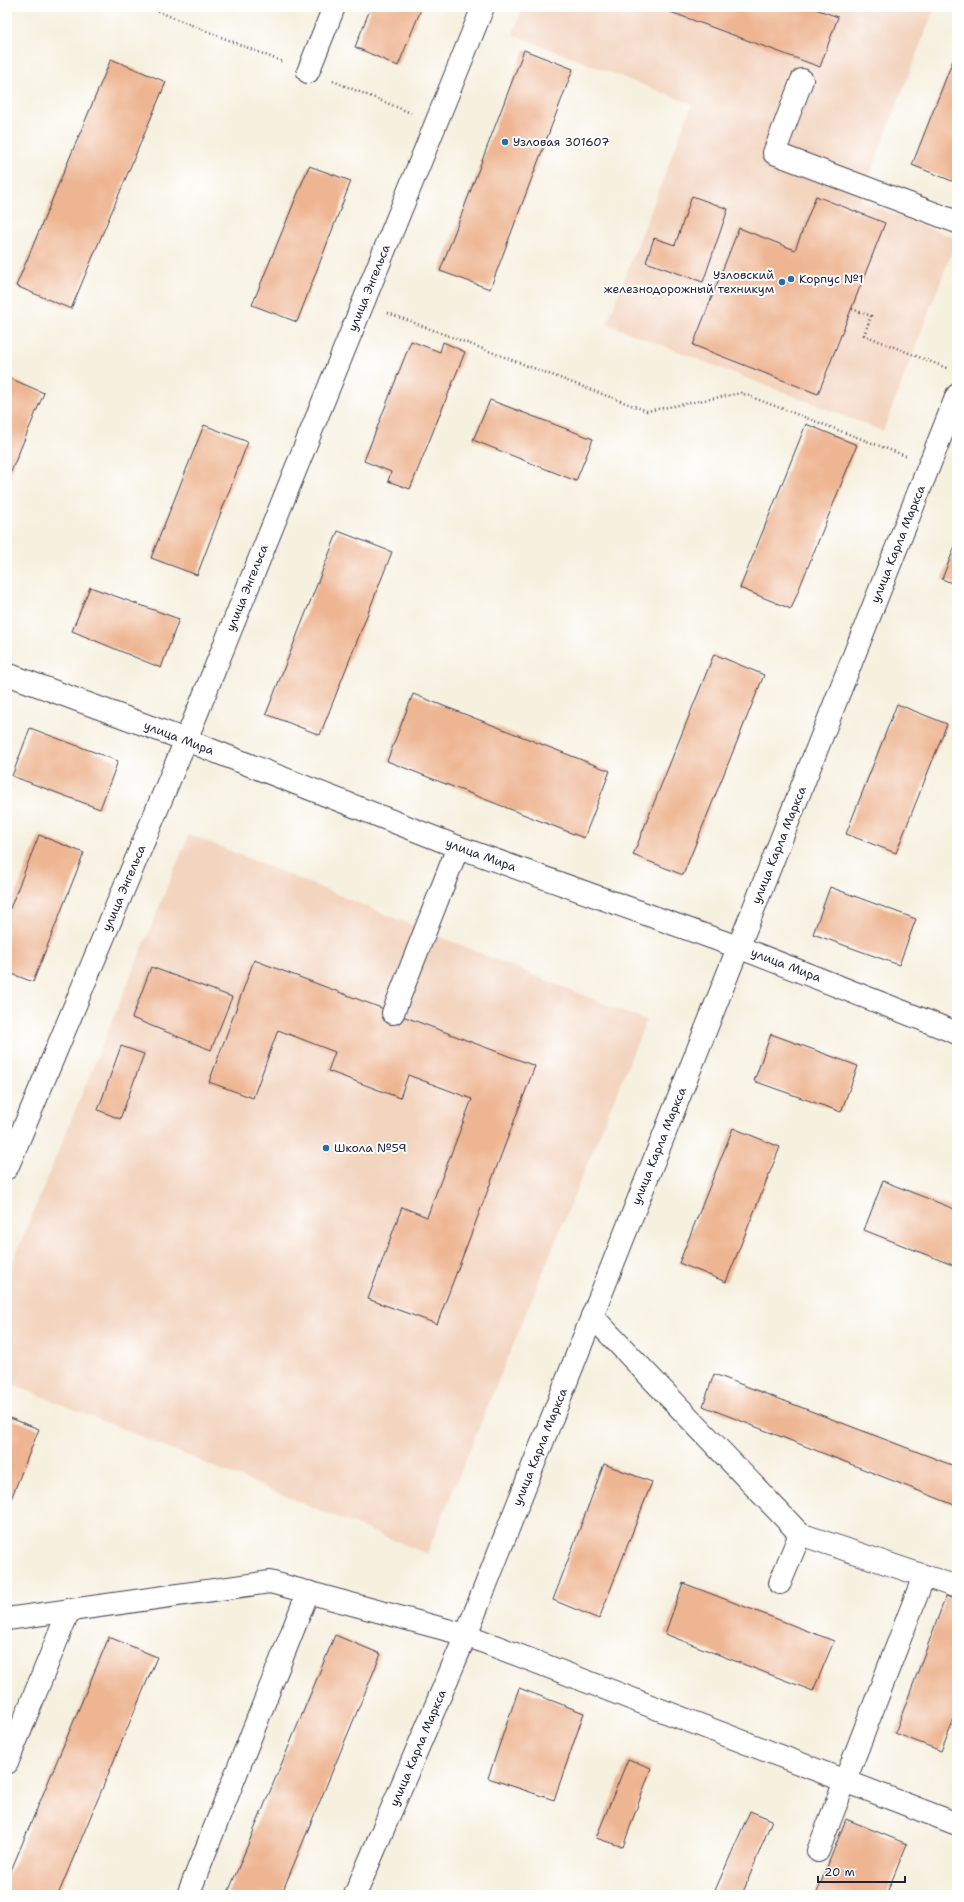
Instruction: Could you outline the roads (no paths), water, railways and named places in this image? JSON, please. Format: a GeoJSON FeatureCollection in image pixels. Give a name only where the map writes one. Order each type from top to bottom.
{"type":"FeatureCollection","features":[{"type":"Feature","properties":{"kind":"street"},"geometry":{"type":"LineString","coordinates":[[308,72],[334,7]]}},
{"type":"Feature","properties":{"kind":"street","name":"улица Энгельса"},"geometry":{"type":"LineString","coordinates":[[7,1168],[186,740],[483,7]]}},
{"type":"Feature","properties":{"kind":"street"},"geometry":{"type":"LineString","coordinates":[[802,80],[774,153],[957,222]]}},
{"type":"Feature","properties":{"kind":"street","name":"улица Карла Маркса"},"geometry":{"type":"LineString","coordinates":[[356,1895],[466,1635],[929,464],[951,426],[957,395]]}},
{"type":"Feature","properties":{"kind":"street","name":"улица Мира"},"geometry":{"type":"LineString","coordinates":[[7,674],[186,740],[458,847],[738,947],[957,1033]]}},
{"type":"Feature","properties":{"kind":"street"},"geometry":{"type":"LineString","coordinates":[[393,1013],[458,847]]}},
{"type":"Feature","properties":{"kind":"street"},"geometry":{"type":"LineString","coordinates":[[592,1316],[800,1534],[957,1587]]}},
{"type":"Feature","properties":{"kind":"street"},"geometry":{"type":"LineString","coordinates":[[780,1583],[800,1534]]}},
{"type":"Feature","properties":{"kind":"street"},"geometry":{"type":"LineString","coordinates":[[818,1851],[924,1576]]}},
{"type":"Feature","properties":{"kind":"street"},"geometry":{"type":"LineString","coordinates":[[7,1619],[270,1582],[466,1635],[957,1824]]}},
{"type":"Feature","properties":{"kind":"street"},"geometry":{"type":"LineString","coordinates":[[188,1895],[308,1592]]}},
{"type":"Feature","properties":{"kind":"street"},"geometry":{"type":"LineString","coordinates":[[7,1763],[69,1610]]}},
{"type":"Feature","properties":{"kind":"place","name":"Узловая 301607"},"geometry":{"type":"Point","coordinates":[505,142]}},
{"type":"Feature","properties":{"kind":"place","name":"Корпус №1"},"geometry":{"type":"Point","coordinates":[791,279]}},
{"type":"Feature","properties":{"kind":"place","name":"Узловский железнодорожный техникум"},"geometry":{"type":"Point","coordinates":[782,282]}},
{"type":"Feature","properties":{"kind":"place","name":"Школа №59"},"geometry":{"type":"Point","coordinates":[326,1148]}}]}
